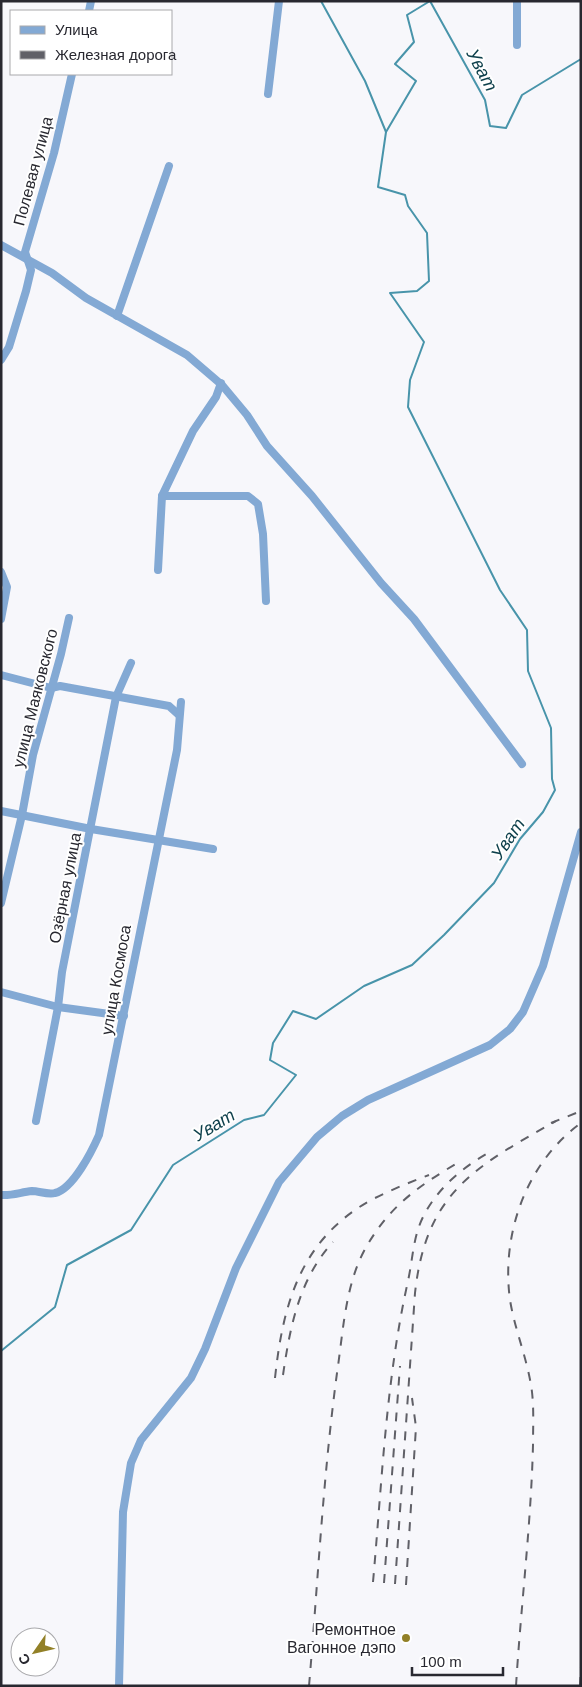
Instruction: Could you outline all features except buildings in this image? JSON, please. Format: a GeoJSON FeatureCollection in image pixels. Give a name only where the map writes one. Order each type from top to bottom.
{"type":"FeatureCollection","features":[{"type":"Feature","properties":{"kind":"street"},"geometry":{"type":"LineString","coordinates":[[268,94],[279,1]]}},
{"type":"Feature","properties":{"kind":"street"},"geometry":{"type":"LineString","coordinates":[[517,1],[518,45]]}},
{"type":"Feature","properties":{"kind":"street","name":"Полевая улица"},"geometry":{"type":"LineString","coordinates":[[1,360],[9,347],[26,291],[31,270],[25,252],[54,153],[72,75]]}},
{"type":"Feature","properties":{"kind":"street"},"geometry":{"type":"LineString","coordinates":[[117,316],[169,166]]}},
{"type":"Feature","properties":{"kind":"street"},"geometry":{"type":"LineString","coordinates":[[1,245],[28,262],[52,273],[86,298],[187,355],[221,383],[247,415],[267,446],[300,482],[382,583],[414,619],[522,764]]}},
{"type":"Feature","properties":{"kind":"street"},"geometry":{"type":"LineString","coordinates":[[158,570],[162,496],[193,431],[216,397],[221,383]]}},
{"type":"Feature","properties":{"kind":"street"},"geometry":{"type":"LineString","coordinates":[[162,496],[248,496],[258,504],[263,534],[266,601]]}},
{"type":"Feature","properties":{"kind":"street"},"geometry":{"type":"LineString","coordinates":[[1,572],[7,587],[1,619]]}},
{"type":"Feature","properties":{"kind":"street","name":"улица Маяковского"},"geometry":{"type":"LineString","coordinates":[[1,903],[22,815],[33,755],[69,618]]}},
{"type":"Feature","properties":{"kind":"street","name":"Озёрная улица"},"geometry":{"type":"LineString","coordinates":[[36,1121],[58,1007],[62,972],[116,697],[131,663]]}},
{"type":"Feature","properties":{"kind":"street"},"geometry":{"type":"LineString","coordinates":[[1,675],[51,688],[60,686],[169,706],[179,715]]}},
{"type":"Feature","properties":{"kind":"street","name":"улица Космоса"},"geometry":{"type":"LineString","coordinates":[[1,1195],[10,1196],[32,1191],[56,1193],[68,1184],[85,1162],[99,1135],[124,1016],[157,840],[177,750],[181,702]]}},
{"type":"Feature","properties":{"kind":"street"},"geometry":{"type":"LineString","coordinates":[[1,811],[91,829],[213,849]]}},
{"type":"Feature","properties":{"kind":"street"},"geometry":{"type":"LineString","coordinates":[[119,1686],[124,1512],[130,1463],[141,1440],[191,1378],[205,1349],[236,1268],[279,1182],[316,1137],[342,1116],[368,1100],[490,1045],[510,1028],[523,1012],[536,984],[581,832]]}},
{"type":"Feature","properties":{"kind":"street"},"geometry":{"type":"LineString","coordinates":[[1,992],[58,1007],[124,1016]]}},
{"type":"Feature","properties":{"kind":"waterway"},"geometry":{"type":"LineString","coordinates":[[1,1351],[55,1307],[67,1265],[131,1230],[173,1165],[244,1120],[264,1115],[296,1075],[270,1060],[273,1043],[293,1011],[316,1019],[364,986],[412,965],[494,883],[520,839],[543,812],[555,790],[552,779],[551,728],[528,671],[527,630],[500,590],[408,407],[410,380],[424,342],[390,293],[417,291],[429,281],[427,233],[408,206],[405,195],[378,187],[386,132],[365,81],[321,1]]}},
{"type":"Feature","properties":{"kind":"waterway","name":"Уват"},"geometry":{"type":"LineString","coordinates":[[430,1],[485,100],[490,126],[506,128],[522,95],[581,59]]}},
{"type":"Feature","properties":{"kind":"waterway","name":"Уват"},"geometry":{"type":"LineString","coordinates":[[386,132],[416,81],[395,64],[414,42],[407,15],[430,1]]}},
{"type":"Feature","properties":{"kind":"railway"},"geometry":{"type":"LineString","coordinates":[[551,1123],[581,1111]]}},
{"type":"Feature","properties":{"kind":"railway"},"geometry":{"type":"LineString","coordinates":[[395,1584],[415,1293],[421,1258],[430,1230],[443,1206],[459,1186],[501,1153],[556,1121]]}},
{"type":"Feature","properties":{"kind":"railway"},"geometry":{"type":"LineString","coordinates":[[516,1686],[530,1505],[533,1412],[530,1380],[510,1300],[508,1275],[510,1250],[514,1226],[532,1179],[545,1158],[562,1139],[581,1123]]}},
{"type":"Feature","properties":{"kind":"railway"},"geometry":{"type":"LineString","coordinates":[[373,1582],[390,1393],[401,1318],[420,1223],[430,1205],[444,1187],[469,1165],[488,1153]]}},
{"type":"Feature","properties":{"kind":"railway"},"geometry":{"type":"LineString","coordinates":[[309,1686],[332,1412],[343,1326],[353,1280],[364,1251],[383,1222],[405,1199],[430,1180],[459,1162]]}},
{"type":"Feature","properties":{"kind":"railway"},"geometry":{"type":"LineString","coordinates":[[275,1378],[284,1324],[291,1299],[300,1275],[312,1253],[328,1233],[348,1215],[373,1199],[429,1175]]}},
{"type":"Feature","properties":{"kind":"railway"},"geometry":{"type":"LineString","coordinates":[[283,1375],[293,1322],[304,1288],[321,1256],[333,1242]]}},
{"type":"Feature","properties":{"kind":"railway"},"geometry":{"type":"LineString","coordinates":[[384,1583],[400,1366]]}},
{"type":"Feature","properties":{"kind":"railway"},"geometry":{"type":"LineString","coordinates":[[406,1585],[416,1427],[412,1398]]}},
{"type":"Feature","properties":{"kind":"railway"},"geometry":{"type":"LineString","coordinates":[[580,1686],[581,1667]]}},
{"type":"Feature","properties":{"kind":"place","name":"Ремонтное Вагонное дэпо"},"geometry":{"type":"Point","coordinates":[406,1638]}}]}
